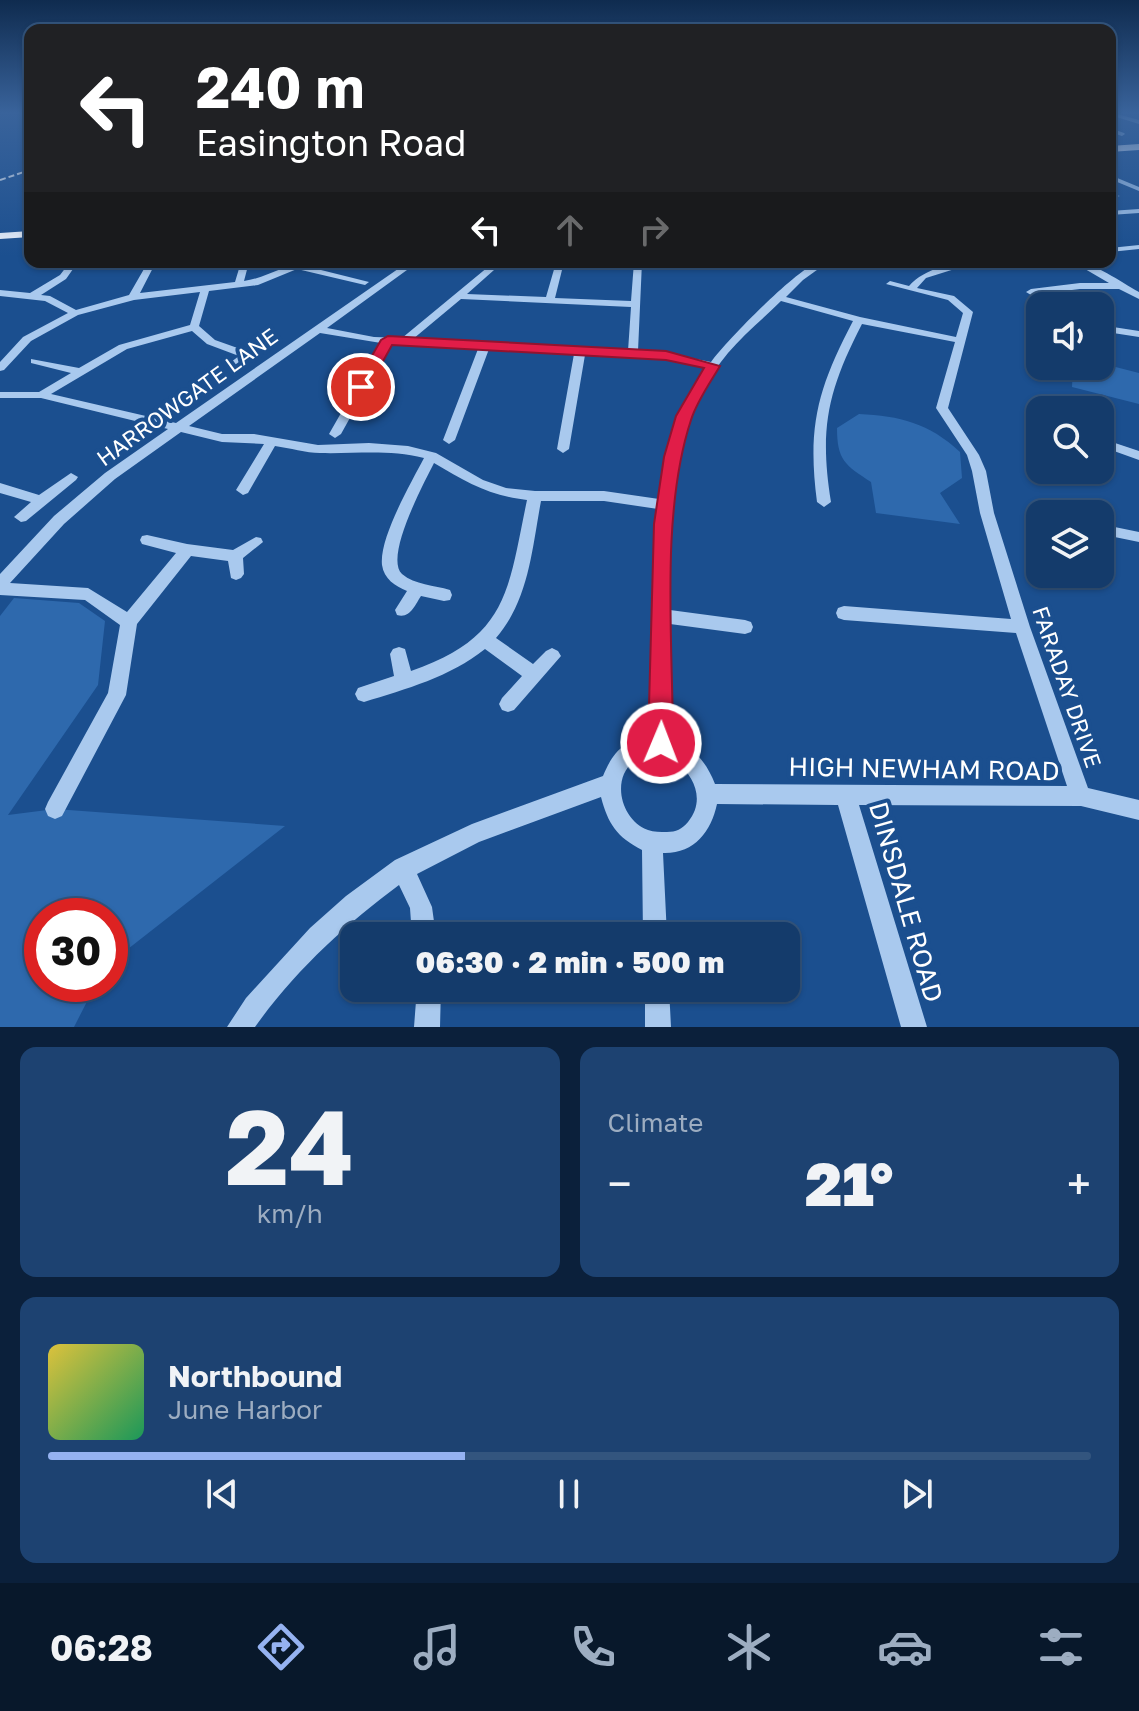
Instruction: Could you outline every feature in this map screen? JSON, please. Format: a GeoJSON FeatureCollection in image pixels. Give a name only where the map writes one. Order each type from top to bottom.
{"type":"FeatureCollection","features":[{"type":"Feature","properties":{"kind":"main road"},"geometry":{"type":"LineString","coordinates":[[0,236],[24,234]]}},
{"type":"Feature","properties":{"kind":"street"},"geometry":{"type":"LineString","coordinates":[[1116,179],[1139,189]]}},
{"type":"Feature","properties":{"kind":"street"},"geometry":{"type":"LineString","coordinates":[[1116,213],[1139,211]]}},
{"type":"Feature","properties":{"kind":"street"},"geometry":{"type":"LineString","coordinates":[[1116,249],[1139,247]]}},
{"type":"Feature","properties":{"kind":"street"},"geometry":{"type":"LineString","coordinates":[[34,295],[63,277],[70,268]]}},
{"type":"Feature","properties":{"kind":"street"},"geometry":{"type":"LineString","coordinates":[[133,297],[149,268]]}},
{"type":"Feature","properties":{"kind":"street"},"geometry":{"type":"LineString","coordinates":[[238,286],[243,268]]}},
{"type":"Feature","properties":{"kind":"street"},"geometry":{"type":"LineString","coordinates":[[0,368],[27,339],[75,313],[133,297],[238,286],[267,280],[296,268]]}},
{"type":"Feature","properties":{"kind":"street"},"geometry":{"type":"LineString","coordinates":[[314,268],[365,282]]}},
{"type":"Feature","properties":{"kind":"street","name":"HARROWGATE LANE"},"geometry":{"type":"LineString","coordinates":[[0,587],[59,520],[110,476],[173,428],[405,268]]}},
{"type":"Feature","properties":{"kind":"street"},"geometry":{"type":"LineString","coordinates":[[405,341],[492,268]]}},
{"type":"Feature","properties":{"kind":"street"},"geometry":{"type":"LineString","coordinates":[[633,353],[638,268]]}},
{"type":"Feature","properties":{"kind":"street"},"geometry":{"type":"LineString","coordinates":[[661,743],[663,524],[672,457],[684,416],[713,366],[750,323],[815,268]]}},
{"type":"Feature","properties":{"kind":"street"},"geometry":{"type":"LineString","coordinates":[[912,288],[923,276],[952,268]]}},
{"type":"Feature","properties":{"kind":"street"},"geometry":{"type":"LineString","coordinates":[[1089,268],[1130,288],[1139,296]]}},
{"type":"Feature","properties":{"kind":"street"},"geometry":{"type":"LineString","coordinates":[[550,300],[555,269]]}},
{"type":"Feature","properties":{"kind":"street","name":"FARADAY DRIVE"},"geometry":{"type":"LineString","coordinates":[[890,284],[960,303],[968,312],[942,408],[973,455],[979,471],[987,513],[1022,627],[1081,796]]}},
{"type":"Feature","properties":{"kind":"street"},"geometry":{"type":"LineString","coordinates":[[1031,292],[1130,288]]}},
{"type":"Feature","properties":{"kind":"street"},"geometry":{"type":"LineString","coordinates":[[194,327],[205,289]]}},
{"type":"Feature","properties":{"kind":"street"},"geometry":{"type":"LineString","coordinates":[[0,293],[34,295],[60,303],[75,313]]}},
{"type":"Feature","properties":{"kind":"street"},"geometry":{"type":"LineString","coordinates":[[460,296],[635,304]]}},
{"type":"Feature","properties":{"kind":"street"},"geometry":{"type":"LineString","coordinates":[[779,298],[859,320],[958,340]]}},
{"type":"Feature","properties":{"kind":"street"},"geometry":{"type":"LineString","coordinates":[[824,502],[818,469],[818,427],[832,372],[859,320]]}},
{"type":"Feature","properties":{"kind":"street"},"geometry":{"type":"LineString","coordinates":[[194,327],[211,342],[247,355]]}},
{"type":"Feature","properties":{"kind":"street"},"geometry":{"type":"LineString","coordinates":[[41,395],[137,341],[194,327]]}},
{"type":"Feature","properties":{"kind":"street"},"geometry":{"type":"LineString","coordinates":[[316,329],[344,336],[388,340],[666,356],[713,366]]}},
{"type":"Feature","properties":{"kind":"street"},"geometry":{"type":"LineString","coordinates":[[1114,330],[1139,334]]}},
{"type":"Feature","properties":{"kind":"street"},"geometry":{"type":"LineString","coordinates":[[335,434],[388,340]]}},
{"type":"Feature","properties":{"kind":"street"},"geometry":{"type":"LineString","coordinates":[[232,365],[263,344]]}},
{"type":"Feature","properties":{"kind":"street"},"geometry":{"type":"LineString","coordinates":[[449,440],[485,345]]}},
{"type":"Feature","properties":{"kind":"street"},"geometry":{"type":"LineString","coordinates":[[563,449],[580,351]]}},
{"type":"Feature","properties":{"kind":"street"},"geometry":{"type":"LineString","coordinates":[[35,361],[80,372]]}},
{"type":"Feature","properties":{"kind":"street"},"geometry":{"type":"LineString","coordinates":[[3,398],[41,395],[222,438],[272,441],[318,449],[369,447],[408,450],[431,456],[478,483],[504,493],[604,496],[666,505]]}},
{"type":"Feature","properties":{"kind":"street"},"geometry":{"type":"LineString","coordinates":[[243,490],[272,441]]}},
{"type":"Feature","properties":{"kind":"street"},"geometry":{"type":"LineString","coordinates":[[1114,447],[1139,456]]}},
{"type":"Feature","properties":{"kind":"street"},"geometry":{"type":"LineString","coordinates":[[431,456],[389,552],[391,573],[417,589],[444,595]]}},
{"type":"Feature","properties":{"kind":"street"},"geometry":{"type":"LineString","coordinates":[[21,517],[71,477]]}},
{"type":"Feature","properties":{"kind":"street"},"geometry":{"type":"LineString","coordinates":[[0,488],[40,500]]}},
{"type":"Feature","properties":{"kind":"street"},"geometry":{"type":"LineString","coordinates":[[364,694],[433,673],[486,641],[511,602],[535,496]]}},
{"type":"Feature","properties":{"kind":"street"},"geometry":{"type":"LineString","coordinates":[[1114,532],[1139,537]]}},
{"type":"Feature","properties":{"kind":"street"},"geometry":{"type":"LineString","coordinates":[[147,540],[187,550],[235,556],[256,542]]}},
{"type":"Feature","properties":{"kind":"street"},"geometry":{"type":"LineString","coordinates":[[55,809],[117,695],[129,622],[187,550]]}},
{"type":"Feature","properties":{"kind":"street"},"geometry":{"type":"LineString","coordinates":[[235,556],[236,574]]}},
{"type":"Feature","properties":{"kind":"street"},"geometry":{"type":"LineString","coordinates":[[0,587],[88,594],[129,622]]}},
{"type":"Feature","properties":{"kind":"street"},"geometry":{"type":"LineString","coordinates":[[403,610],[417,589]]}},
{"type":"Feature","properties":{"kind":"street"},"geometry":{"type":"LineString","coordinates":[[844,613],[1022,627]]}},
{"type":"Feature","properties":{"kind":"street"},"geometry":{"type":"LineString","coordinates":[[663,616],[745,627]]}},
{"type":"Feature","properties":{"kind":"street"},"geometry":{"type":"LineString","coordinates":[[486,641],[535,675]]}},
{"type":"Feature","properties":{"kind":"street"},"geometry":{"type":"LineString","coordinates":[[399,654],[404,681]]}},
{"type":"Feature","properties":{"kind":"street"},"geometry":{"type":"LineString","coordinates":[[508,704],[552,656]]}},
{"type":"Feature","properties":{"kind":"street"},"geometry":{"type":"LineString","coordinates":[[661,743],[677,748],[691,758],[703,776],[708,794],[704,818],[694,832],[680,841],[652,843],[635,836],[621,823],[611,802],[609,784],[614,768],[628,750],[643,744],[661,743]]}},
{"type":"Feature","properties":{"kind":"street"},"geometry":{"type":"LineString","coordinates":[[240,1027],[314,938],[374,887],[403,868],[492,823],[609,784]]}},
{"type":"Feature","properties":{"kind":"street","name":"DINSDALE ROAD"},"geometry":{"type":"LineString","coordinates":[[845,793],[914,1027]]}},
{"type":"Feature","properties":{"kind":"street","name":"HIGH NEWHAM ROAD"},"geometry":{"type":"LineString","coordinates":[[708,794],[1081,796],[1139,810]]}},
{"type":"Feature","properties":{"kind":"street"},"geometry":{"type":"LineString","coordinates":[[652,843],[655,922]]}},
{"type":"Feature","properties":{"kind":"street"},"geometry":{"type":"LineString","coordinates":[[403,868],[421,907],[423,922]]}},
{"type":"Feature","properties":{"kind":"street"},"geometry":{"type":"LineString","coordinates":[[427,1027],[428,1002]]}},
{"type":"Feature","properties":{"kind":"street"},"geometry":{"type":"LineString","coordinates":[[657,1002],[658,1027]]}},
{"type":"Feature","properties":{"kind":"shaded area"},"geometry":{"type":"Polygon","coordinates":[[[1114,367],[1139,373],[1139,404],[1114,396],[1072,387],[1072,380],[1114,380],[1114,367]]]}},
{"type":"Feature","properties":{"kind":"shaded area"},"geometry":{"type":"Polygon","coordinates":[[[859,414],[913,423],[937,434],[960,452],[962,478],[940,493],[960,524],[876,513],[871,482],[844,461],[839,448],[837,428],[859,414]]]}},
{"type":"Feature","properties":{"kind":"shaded area"},"geometry":{"type":"Polygon","coordinates":[[[14,598],[79,603],[105,621],[98,685],[8,815],[55,809],[285,826],[128,949],[128,898],[24,898],[24,1002],[87,1002],[74,1027],[0,1027],[0,616],[14,598]]]}},
{"type":"Feature","properties":{"kind":"railway"},"geometry":{"type":"LineString","coordinates":[[0,180],[24,172]]}},
{"type":"Feature","properties":{"kind":"route"},"geometry":{"type":"LineString","coordinates":[[361,387],[388,340],[666,356],[713,366],[684,416],[672,457],[663,524],[661,743]]}}]}
